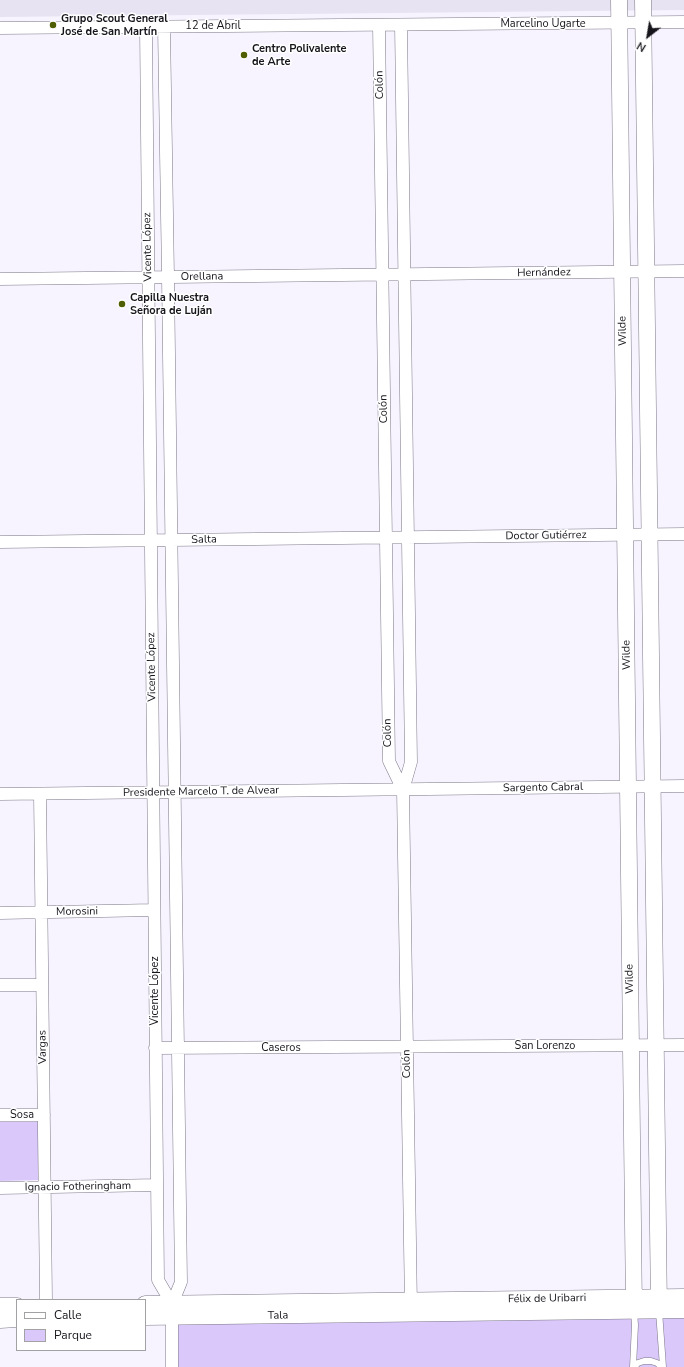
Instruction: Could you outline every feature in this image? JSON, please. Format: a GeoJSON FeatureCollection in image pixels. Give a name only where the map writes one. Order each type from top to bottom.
{"type":"FeatureCollection","features":[{"type":"Feature","properties":{"kind":"street","name":"Wilde"},"geometry":{"type":"LineString","coordinates":[[619,0],[634,1304]]}},
{"type":"Feature","properties":{"kind":"street"},"geometry":{"type":"LineString","coordinates":[[643,0],[659,1304]]}},
{"type":"Feature","properties":{"kind":"street","name":"Marcelino Ugarte"},"geometry":{"type":"LineString","coordinates":[[401,25],[684,22]]}},
{"type":"Feature","properties":{"kind":"street","name":"Colón"},"geometry":{"type":"LineString","coordinates":[[379,25],[389,761],[403,790]]}},
{"type":"Feature","properties":{"kind":"street","name":"12 de Abril"},"geometry":{"type":"LineString","coordinates":[[0,28],[401,25]]}},
{"type":"Feature","properties":{"kind":"street","name":"Colón"},"geometry":{"type":"LineString","coordinates":[[401,25],[411,762],[403,790],[411,1307]]}},
{"type":"Feature","properties":{"kind":"street","name":"Vicente López"},"geometry":{"type":"LineString","coordinates":[[164,26],[181,1282],[172,1310],[172,1367]]}},
{"type":"Feature","properties":{"kind":"street","name":"Vicente López"},"geometry":{"type":"LineString","coordinates":[[146,27],[158,1280],[172,1310]]}},
{"type":"Feature","properties":{"kind":"street","name":"Hernández"},"geometry":{"type":"LineString","coordinates":[[405,274],[684,271]]}},
{"type":"Feature","properties":{"kind":"street","name":"Orellana"},"geometry":{"type":"LineString","coordinates":[[0,279],[405,274]]}},
{"type":"Feature","properties":{"kind":"street","name":"Doctor Gutiérrez"},"geometry":{"type":"LineString","coordinates":[[408,537],[684,534]]}},
{"type":"Feature","properties":{"kind":"street","name":"Salta"},"geometry":{"type":"LineString","coordinates":[[0,542],[408,537]]}},
{"type":"Feature","properties":{"kind":"street","name":"Sargento Cabral"},"geometry":{"type":"LineString","coordinates":[[403,790],[684,786]]}},
{"type":"Feature","properties":{"kind":"street","name":"Presidente Marcelo T. de Alvear"},"geometry":{"type":"LineString","coordinates":[[0,794],[403,790]]}},
{"type":"Feature","properties":{"kind":"street","name":"Vargas"},"geometry":{"type":"LineString","coordinates":[[40,794],[46,1299]]}},
{"type":"Feature","properties":{"kind":"street","name":"Morosini"},"geometry":{"type":"LineString","coordinates":[[0,913],[154,910]]}},
{"type":"Feature","properties":{"kind":"street"},"geometry":{"type":"LineString","coordinates":[[0,986],[42,985]]}},
{"type":"Feature","properties":{"kind":"street","name":"San Lorenzo"},"geometry":{"type":"LineString","coordinates":[[407,1047],[684,1045]]}},
{"type":"Feature","properties":{"kind":"street","name":"Caseros"},"geometry":{"type":"LineString","coordinates":[[155,1048],[407,1047]]}},
{"type":"Feature","properties":{"kind":"street","name":"Sosa"},"geometry":{"type":"LineString","coordinates":[[0,1115],[44,1115]]}},
{"type":"Feature","properties":{"kind":"street","name":"Ignacio Fotheringham"},"geometry":{"type":"LineString","coordinates":[[0,1188],[157,1186]]}},
{"type":"Feature","properties":{"kind":"street","name":"Félix de Uribarri"},"geometry":{"type":"LineString","coordinates":[[659,1304],[684,1297]]}},
{"type":"Feature","properties":{"kind":"street","name":"Tala"},"geometry":{"type":"LineString","coordinates":[[146,1304],[172,1310],[411,1307]]}},
{"type":"Feature","properties":{"kind":"street","name":"Félix de Uribarri"},"geometry":{"type":"LineString","coordinates":[[411,1307],[659,1304],[684,1310]]}},
{"type":"Feature","properties":{"kind":"street"},"geometry":{"type":"LineString","coordinates":[[0,1306],[16,1306]]}},
{"type":"Feature","properties":{"kind":"street","name":"Tala"},"geometry":{"type":"LineString","coordinates":[[146,1317],[172,1310]]}},
{"type":"Feature","properties":{"kind":"street"},"geometry":{"type":"LineString","coordinates":[[0,1320],[16,1319]]}},
{"type":"Feature","properties":{"kind":"lane"},"geometry":{"type":"LineString","coordinates":[[633,1367],[635,1325],[634,1304]]}},
{"type":"Feature","properties":{"kind":"lane"},"geometry":{"type":"LineString","coordinates":[[659,1304],[663,1367]]}},
{"type":"Feature","properties":{"kind":"lane"},"geometry":{"type":"LineString","coordinates":[[633,1367],[644,1361],[651,1361],[658,1363],[663,1367]]}},
{"type":"Feature","properties":{"kind":"shaded area"},"geometry":{"type":"Polygon","coordinates":[[[0,0],[684,0],[684,10],[0,17],[0,0]]]}},
{"type":"Feature","properties":{"kind":"green space"},"geometry":{"type":"Polygon","coordinates":[[[0,1122],[38,1122],[38,1180],[0,1181],[0,1122]]]}},
{"type":"Feature","properties":{"kind":"green space"},"geometry":{"type":"Polygon","coordinates":[[[684,1316],[684,1367],[177,1367],[176,1323],[684,1316]]]}},
{"type":"Feature","properties":{"kind":"place","name":"Grupo Scout General José de San Martín"},"geometry":{"type":"Point","coordinates":[53,25]}},
{"type":"Feature","properties":{"kind":"place","name":"Centro Polivalente de Arte"},"geometry":{"type":"Point","coordinates":[244,55]}},
{"type":"Feature","properties":{"kind":"place","name":"Capilla Nuestra Señora de Luján"},"geometry":{"type":"Point","coordinates":[122,304]}}]}
